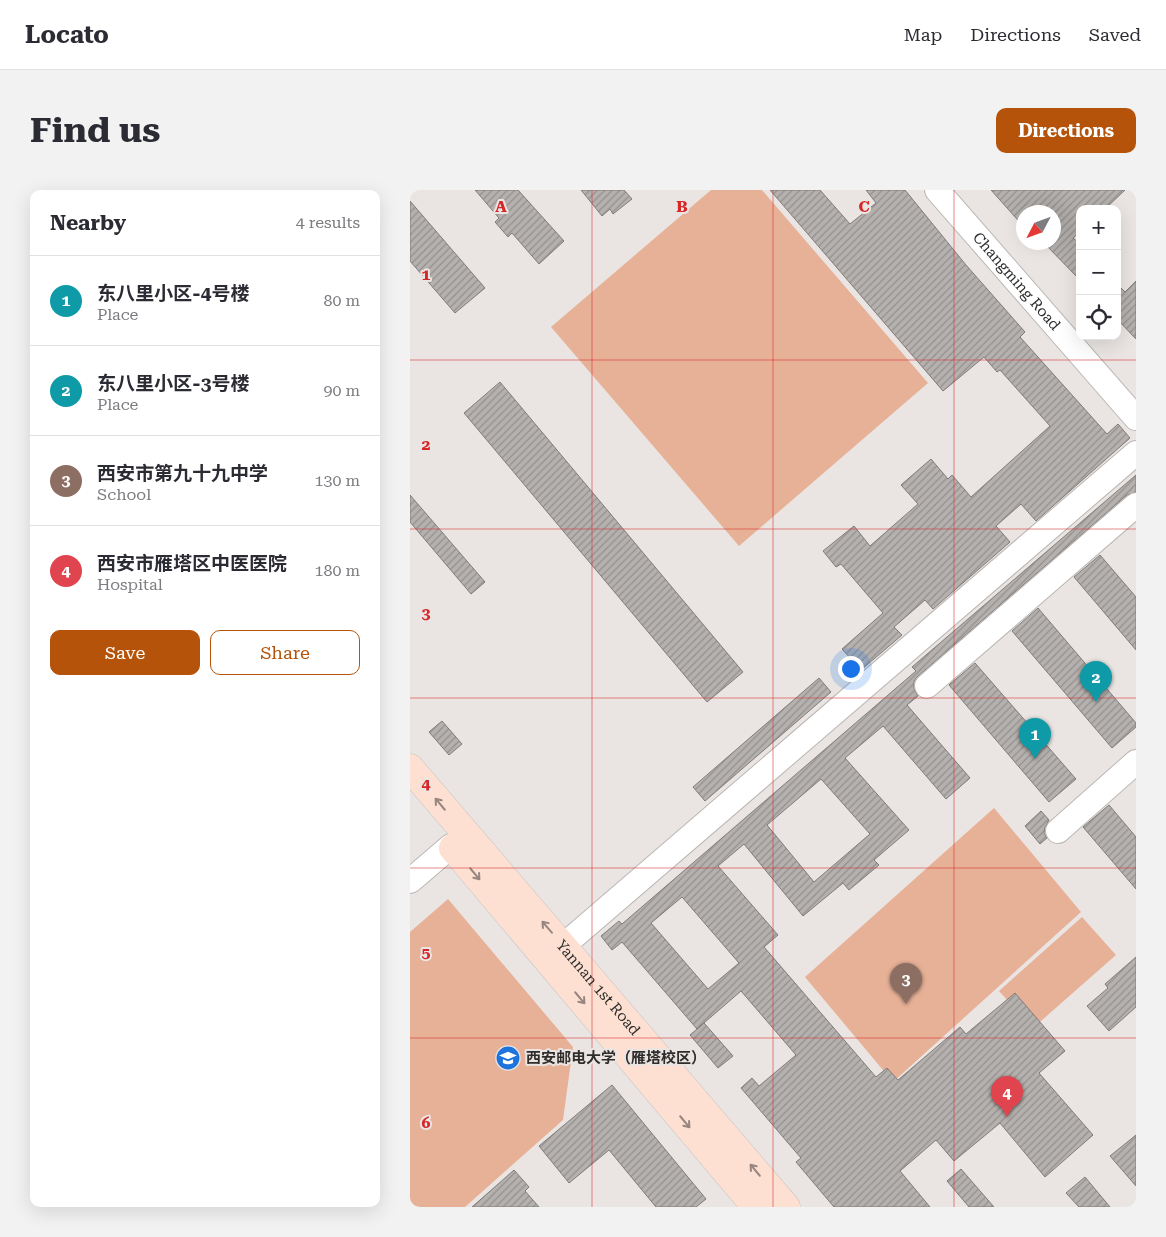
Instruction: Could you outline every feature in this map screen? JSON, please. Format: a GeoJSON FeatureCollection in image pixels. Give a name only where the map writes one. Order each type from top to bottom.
{"type":"FeatureCollection","features":[{"type":"Feature","properties":{"kind":"main road","name":"Yannan 1st Road"},"geometry":{"type":"LineString","coordinates":[[410,768],[756,1207]]}},
{"type":"Feature","properties":{"kind":"main road","name":"Yannan 1st Road"},"geometry":{"type":"LineString","coordinates":[[410,796],[451,846],[556,953],[786,1207]]}},
{"type":"Feature","properties":{"kind":"street","name":"Changming Road"},"geometry":{"type":"LineString","coordinates":[[937,190],[1136,418]]}},
{"type":"Feature","properties":{"kind":"street"},"geometry":{"type":"LineString","coordinates":[[556,953],[1136,453]]}},
{"type":"Feature","properties":{"kind":"street"},"geometry":{"type":"LineString","coordinates":[[927,686],[1136,505]]}},
{"type":"Feature","properties":{"kind":"street"},"geometry":{"type":"LineString","coordinates":[[1058,831],[1136,762]]}},
{"type":"Feature","properties":{"kind":"street"},"geometry":{"type":"LineString","coordinates":[[410,881],[451,846]]}},
{"type":"Feature","properties":{"kind":"shaded area"},"geometry":{"type":"Polygon","coordinates":[[[711,190],[762,190],[928,383],[739,546],[551,327],[711,190]]]}},
{"type":"Feature","properties":{"kind":"shaded area"},"geometry":{"type":"Polygon","coordinates":[[[994,808],[1081,912],[893,1082],[805,977],[994,808]]]}},
{"type":"Feature","properties":{"kind":"shaded area"},"geometry":{"type":"Polygon","coordinates":[[[448,899],[573,1047],[563,1120],[465,1207],[410,1207],[410,932],[448,899]]]}},
{"type":"Feature","properties":{"kind":"shaded area"},"geometry":{"type":"Polygon","coordinates":[[[1082,917],[1116,955],[1033,1028],[999,991],[1082,917]]]}},
{"type":"Feature","properties":{"kind":"building"},"geometry":{"type":"Polygon","coordinates":[[[475,190],[518,190],[564,241],[539,264],[512,233],[508,237],[495,222],[499,218],[475,190]]]}},
{"type":"Feature","properties":{"kind":"building"},"geometry":{"type":"Polygon","coordinates":[[[581,190],[624,190],[632,199],[613,214],[610,209],[602,216],[581,190]]]}},
{"type":"Feature","properties":{"kind":"building"},"geometry":{"type":"Polygon","coordinates":[[[770,190],[820,190],[850,224],[876,203],[866,190],[905,190],[966,265],[1025,332],[1020,337],[1107,434],[1118,424],[1130,438],[1036,521],[1021,504],[996,526],[1010,542],[933,609],[925,600],[894,627],[902,635],[861,670],[842,649],[883,613],[841,564],[836,567],[823,551],[854,526],[870,546],[918,504],[901,485],[931,459],[948,479],[952,475],[971,497],[1050,426],[1000,370],[997,372],[984,357],[943,391],[770,190]]]}},
{"type":"Feature","properties":{"kind":"building"},"geometry":{"type":"Polygon","coordinates":[[[991,190],[1125,190],[1109,205],[1076,205],[1076,235],[1073,238],[1076,241],[1076,276],[1051,250],[1061,250],[1061,205],[1016,205],[1016,218],[991,190]]]}},
{"type":"Feature","properties":{"kind":"building"},"geometry":{"type":"Polygon","coordinates":[[[410,201],[485,288],[455,313],[410,261],[410,201]]]}},
{"type":"Feature","properties":{"kind":"building"},"geometry":{"type":"Polygon","coordinates":[[[1136,281],[1136,339],[1121,323],[1121,288],[1125,292],[1136,281]]]}},
{"type":"Feature","properties":{"kind":"building"},"geometry":{"type":"Polygon","coordinates":[[[500,382],[743,672],[707,702],[464,413],[500,382]]]}},
{"type":"Feature","properties":{"kind":"building"},"geometry":{"type":"Polygon","coordinates":[[[1136,475],[1136,492],[1127,495],[914,681],[914,689],[918,696],[907,705],[970,778],[946,799],[883,726],[845,758],[909,830],[874,860],[879,865],[849,890],[843,883],[803,916],[744,844],[718,866],[778,935],[764,947],[876,1077],[887,1068],[898,1080],[960,1027],[966,1034],[1015,993],[1065,1051],[1039,1073],[1093,1135],[1045,1177],[1000,1123],[954,1161],[936,1140],[900,1171],[930,1207],[834,1207],[796,1162],[801,1158],[741,1088],[752,1078],[759,1086],[796,1055],[741,991],[697,1029],[622,942],[612,950],[601,936],[619,921],[622,924],[916,671],[912,667],[1136,475]],[[821,779],[767,825],[814,882],[870,834],[821,779]],[[682,897],[651,923],[708,989],[739,963],[682,897]]]}},
{"type":"Feature","properties":{"kind":"building"},"geometry":{"type":"Polygon","coordinates":[[[410,495],[485,582],[471,594],[410,522],[410,495]]]}},
{"type":"Feature","properties":{"kind":"building"},"geometry":{"type":"Polygon","coordinates":[[[1100,555],[1136,597],[1136,650],[1074,577],[1100,555]]]}},
{"type":"Feature","properties":{"kind":"building"},"geometry":{"type":"Polygon","coordinates":[[[1038,608],[1136,723],[1136,727],[1112,748],[1012,631],[1038,608]]]}},
{"type":"Feature","properties":{"kind":"building"},"geometry":{"type":"Polygon","coordinates":[[[975,663],[1076,779],[1049,802],[949,685],[975,663]]]}},
{"type":"Feature","properties":{"kind":"building"},"geometry":{"type":"Polygon","coordinates":[[[819,678],[831,692],[705,801],[693,787],[819,678]]]}},
{"type":"Feature","properties":{"kind":"building"},"geometry":{"type":"Polygon","coordinates":[[[442,721],[462,744],[449,755],[429,732],[442,721]]]}},
{"type":"Feature","properties":{"kind":"building"},"geometry":{"type":"Polygon","coordinates":[[[1109,805],[1136,837],[1136,889],[1083,827],[1109,805]]]}},
{"type":"Feature","properties":{"kind":"building"},"geometry":{"type":"Polygon","coordinates":[[[1041,811],[1049,820],[1044,833],[1047,838],[1040,844],[1025,826],[1041,811]]]}},
{"type":"Feature","properties":{"kind":"building"},"geometry":{"type":"Polygon","coordinates":[[[1136,957],[1136,1007],[1109,1031],[1087,1006],[1108,988],[1105,984],[1136,957]]]}},
{"type":"Feature","properties":{"kind":"building"},"geometry":{"type":"Polygon","coordinates":[[[704,1023],[733,1056],[718,1068],[690,1035],[704,1023]]]}},
{"type":"Feature","properties":{"kind":"building"},"geometry":{"type":"Polygon","coordinates":[[[612,1085],[706,1199],[696,1207],[656,1207],[609,1150],[569,1183],[539,1146],[612,1085]]]}},
{"type":"Feature","properties":{"kind":"building"},"geometry":{"type":"Polygon","coordinates":[[[1136,1135],[1136,1186],[1110,1156],[1136,1135]]]}},
{"type":"Feature","properties":{"kind":"building"},"geometry":{"type":"Polygon","coordinates":[[[961,1169],[994,1207],[969,1207],[947,1181],[961,1169]]]}},
{"type":"Feature","properties":{"kind":"building"},"geometry":{"type":"Polygon","coordinates":[[[514,1170],[529,1187],[525,1191],[539,1207],[472,1207],[514,1170]]]}},
{"type":"Feature","properties":{"kind":"building"},"geometry":{"type":"Polygon","coordinates":[[[1085,1177],[1110,1207],[1079,1207],[1066,1193],[1085,1177]]]}},
{"type":"Feature","properties":{"kind":"place","name":"东八里小区-3号楼"},"geometry":{"type":"Point","coordinates":[1096,702]}},
{"type":"Feature","properties":{"kind":"place","name":"东八里小区-4号楼"},"geometry":{"type":"Point","coordinates":[1035,759]}},
{"type":"Feature","properties":{"kind":"place","name":"西安市第九十九中学"},"geometry":{"type":"Point","coordinates":[906,1004]}},
{"type":"Feature","properties":{"kind":"place","name":"西安邮电大学（雁塔校区）"},"geometry":{"type":"Point","coordinates":[508,1058]}},
{"type":"Feature","properties":{"kind":"place","name":"西安市雁塔区中医医院"},"geometry":{"type":"Point","coordinates":[1007,1117]}}]}
